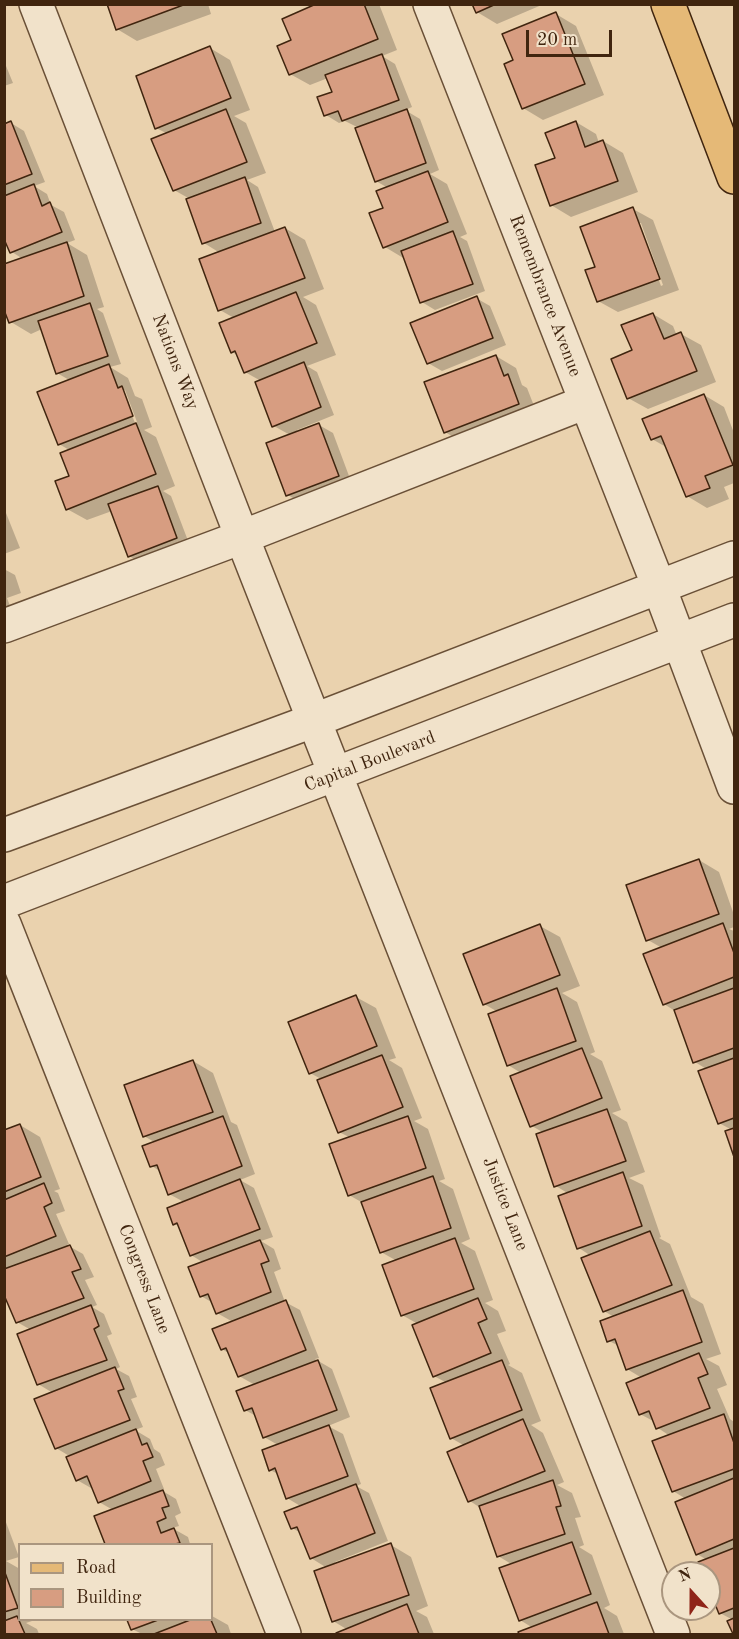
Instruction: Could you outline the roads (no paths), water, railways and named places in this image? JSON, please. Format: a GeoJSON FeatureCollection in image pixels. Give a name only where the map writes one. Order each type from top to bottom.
{"type":"FeatureCollection","features":[{"type":"Feature","properties":{"kind":"main road"},"geometry":{"type":"LineString","coordinates":[[668,4],[735,177]]}},
{"type":"Feature","properties":{"kind":"street","name":"Nations Way"},"geometry":{"type":"LineString","coordinates":[[36,4],[315,720]]}},
{"type":"Feature","properties":{"kind":"street","name":"Remembrance Avenue"},"geometry":{"type":"LineString","coordinates":[[430,4],[735,787]]}},
{"type":"Feature","properties":{"kind":"street"},"geometry":{"type":"LineString","coordinates":[[4,627],[242,537],[586,402]]}},
{"type":"Feature","properties":{"kind":"street"},"geometry":{"type":"LineString","coordinates":[[4,835],[315,720],[735,558]]}},
{"type":"Feature","properties":{"kind":"street","name":"Capital Boulevard"},"geometry":{"type":"LineString","coordinates":[[4,902],[735,620]]}},
{"type":"Feature","properties":{"kind":"street","name":"Justice Lane"},"geometry":{"type":"LineString","coordinates":[[315,720],[673,1635]]}},
{"type":"Feature","properties":{"kind":"street","name":"Congress Lane"},"geometry":{"type":"LineString","coordinates":[[4,924],[284,1635]]}}]}
